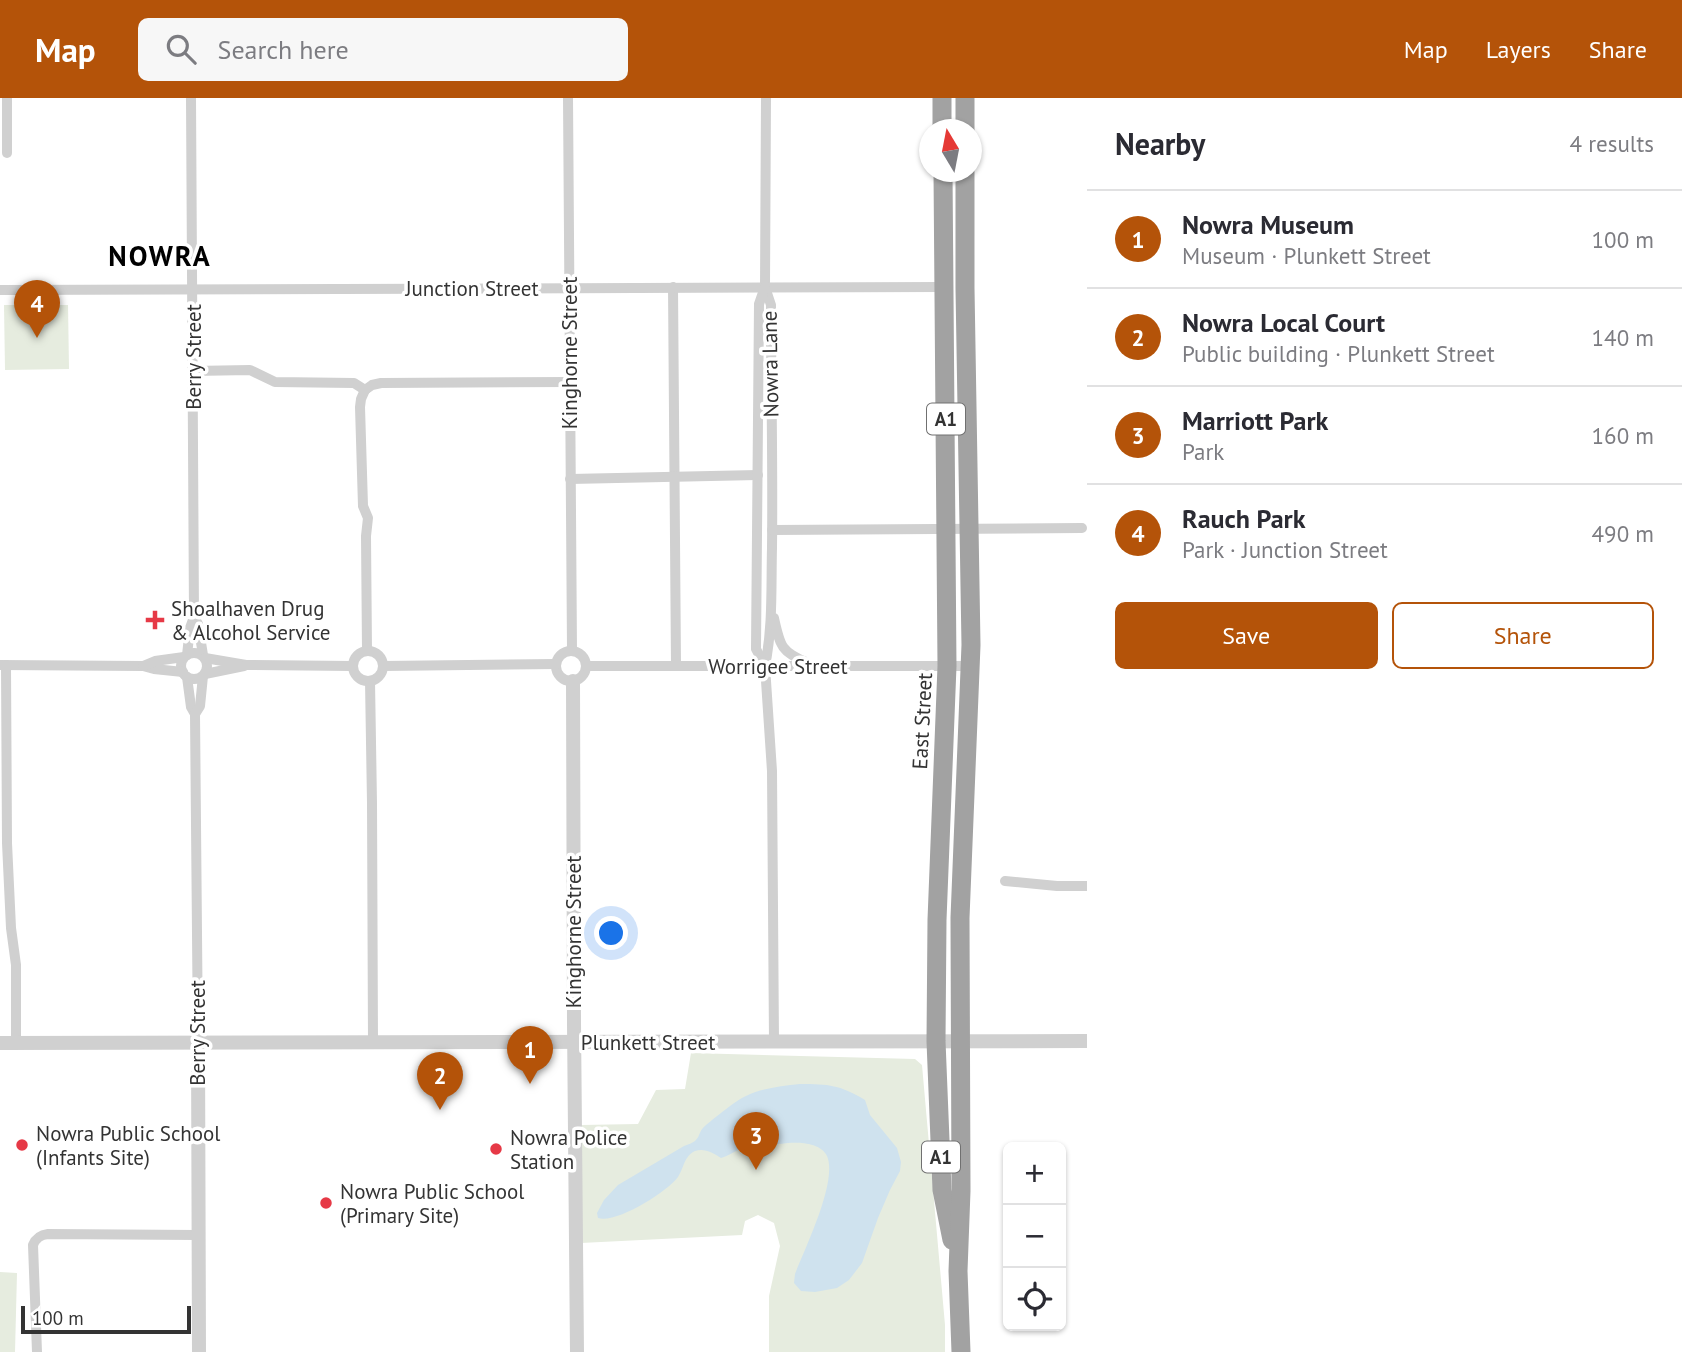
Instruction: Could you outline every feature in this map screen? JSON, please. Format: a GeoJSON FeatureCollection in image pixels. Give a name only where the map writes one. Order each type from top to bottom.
{"type":"FeatureCollection","features":[{"type":"Feature","properties":{"kind":"highway"},"geometry":{"type":"LineString","coordinates":[[942,98],[943,119]]}},
{"type":"Feature","properties":{"kind":"highway"},"geometry":{"type":"LineString","coordinates":[[965,98],[965,119]]}},
{"type":"Feature","properties":{"kind":"highway","name":"East Street"},"geometry":{"type":"LineString","coordinates":[[943,182],[947,666],[936,1041],[942,1190],[958,1271]]}},
{"type":"Feature","properties":{"kind":"highway","name":"East Street"},"geometry":{"type":"LineString","coordinates":[[961,1352],[958,1271],[961,1191],[960,918],[971,666],[965,182]]}},
{"type":"Feature","properties":{"kind":"street"},"geometry":{"type":"LineString","coordinates":[[7,98],[7,153]]}},
{"type":"Feature","properties":{"kind":"street","name":"Berry Street"},"geometry":{"type":"LineString","coordinates":[[186,656],[194,617],[191,98]]}},
{"type":"Feature","properties":{"kind":"street","name":"Kinghorne Street"},"geometry":{"type":"LineString","coordinates":[[568,98],[572,650]]}},
{"type":"Feature","properties":{"kind":"street"},"geometry":{"type":"LineString","coordinates":[[765,98],[765,287]]}},
{"type":"Feature","properties":{"kind":"street"},"geometry":{"type":"LineString","coordinates":[[673,287],[676,666]]}},
{"type":"Feature","properties":{"kind":"street","name":"Nowra Lane"},"geometry":{"type":"LineString","coordinates":[[765,287],[759,304],[756,649],[765,666]]}},
{"type":"Feature","properties":{"kind":"street","name":"Nowra Lane"},"geometry":{"type":"LineString","coordinates":[[765,287],[771,305],[772,530],[771,605],[765,666]]}},
{"type":"Feature","properties":{"kind":"street","name":"Junction Street"},"geometry":{"type":"LineString","coordinates":[[0,290],[944,287]]}},
{"type":"Feature","properties":{"kind":"street"},"geometry":{"type":"LineString","coordinates":[[192,371],[250,370],[275,382],[354,383],[365,390]]}},
{"type":"Feature","properties":{"kind":"street"},"geometry":{"type":"LineString","coordinates":[[367,650],[368,518],[363,506],[360,420],[360,402],[365,390],[381,383],[569,382]]}},
{"type":"Feature","properties":{"kind":"street"},"geometry":{"type":"LineString","coordinates":[[570,479],[758,475]]}},
{"type":"Feature","properties":{"kind":"street","name":"Nowra Lane"},"geometry":{"type":"LineString","coordinates":[[757,563],[772,530],[758,500]]}},
{"type":"Feature","properties":{"kind":"street"},"geometry":{"type":"LineString","coordinates":[[772,530],[1082,528]]}},
{"type":"Feature","properties":{"kind":"street","name":"Nowra Lane"},"geometry":{"type":"LineString","coordinates":[[771,605],[782,646],[794,658],[814,666]]}},
{"type":"Feature","properties":{"kind":"street","name":"Berry Street"},"geometry":{"type":"LineString","coordinates":[[194,617],[198,624],[204,657]]}},
{"type":"Feature","properties":{"kind":"street"},"geometry":{"type":"LineString","coordinates":[[367,650],[378,655],[383,666],[377,677],[370,681],[360,679],[352,666],[355,657],[367,650]]}},
{"type":"Feature","properties":{"kind":"street"},"geometry":{"type":"LineString","coordinates":[[572,650],[582,655],[586,666],[584,674],[573,681],[560,677],[556,664],[559,656],[572,650]]}},
{"type":"Feature","properties":{"kind":"street"},"geometry":{"type":"LineString","coordinates":[[143,666],[196,653],[246,665],[352,666]]}},
{"type":"Feature","properties":{"kind":"street"},"geometry":{"type":"LineString","coordinates":[[185,675],[181,663],[186,656]]}},
{"type":"Feature","properties":{"kind":"street"},"geometry":{"type":"LineString","coordinates":[[204,657],[208,666],[204,675]]}},
{"type":"Feature","properties":{"kind":"street"},"geometry":{"type":"LineString","coordinates":[[383,666],[556,664]]}},
{"type":"Feature","properties":{"kind":"street"},"geometry":{"type":"LineString","coordinates":[[16,1043],[16,965],[11,928],[3,665],[143,666],[195,679],[246,665]]}},
{"type":"Feature","properties":{"kind":"street","name":"Worrigee Street"},"geometry":{"type":"LineString","coordinates":[[586,666],[971,666]]}},
{"type":"Feature","properties":{"kind":"street"},"geometry":{"type":"LineString","coordinates":[[765,666],[772,771],[774,1042]]}},
{"type":"Feature","properties":{"kind":"street","name":"Berry Street"},"geometry":{"type":"LineString","coordinates":[[185,675],[195,714],[199,1352]]}},
{"type":"Feature","properties":{"kind":"street","name":"Berry Street"},"geometry":{"type":"LineString","coordinates":[[195,714],[200,706],[204,675]]}},
{"type":"Feature","properties":{"kind":"street"},"geometry":{"type":"LineString","coordinates":[[370,681],[373,1043]]}},
{"type":"Feature","properties":{"kind":"street","name":"Kinghorne Street"},"geometry":{"type":"LineString","coordinates":[[573,681],[577,1352]]}},
{"type":"Feature","properties":{"kind":"street"},"geometry":{"type":"LineString","coordinates":[[1005,881],[1087,886]]}},
{"type":"Feature","properties":{"kind":"street","name":"Plunkett Street"},"geometry":{"type":"LineString","coordinates":[[0,1043],[1087,1041]]}},
{"type":"Feature","properties":{"kind":"street"},"geometry":{"type":"LineString","coordinates":[[37,1352],[33,1245],[41,1235],[198,1236]]}},
{"type":"Feature","properties":{"kind":"shaded area"},"geometry":{"type":"Polygon","coordinates":[[[4,305],[68,305],[69,369],[5,370],[4,305]]]}},
{"type":"Feature","properties":{"kind":"shaded area"},"geometry":{"type":"Polygon","coordinates":[[[691,1053],[915,1059],[922,1065],[945,1325],[945,1352],[769,1352],[769,1296],[780,1246],[774,1223],[758,1215],[745,1221],[742,1235],[581,1243],[581,1125],[638,1124],[656,1090],[685,1089],[691,1053]]]}},
{"type":"Feature","properties":{"kind":"shaded area"},"geometry":{"type":"Polygon","coordinates":[[[0,1272],[17,1273],[15,1352],[0,1352],[0,1272]]]}},
{"type":"Feature","properties":{"kind":"water"},"geometry":{"type":"Polygon","coordinates":[[[800,1084],[834,1086],[865,1100],[870,1115],[897,1148],[901,1162],[900,1171],[878,1218],[862,1263],[849,1280],[837,1288],[815,1292],[801,1291],[794,1283],[795,1274],[819,1215],[828,1181],[827,1156],[820,1148],[810,1144],[752,1146],[721,1158],[706,1151],[695,1151],[686,1159],[678,1177],[653,1198],[617,1216],[598,1218],[597,1213],[604,1200],[618,1185],[697,1139],[706,1125],[746,1096],[772,1088],[800,1084]]]}},
{"type":"Feature","properties":{"kind":"place","name":"Rauch Park"},"geometry":{"type":"Point","coordinates":[37,338]}},
{"type":"Feature","properties":{"kind":"place","name":"Shoalhaven Drug & Alcohol Service"},"geometry":{"type":"Point","coordinates":[155,620]}},
{"type":"Feature","properties":{"kind":"place","name":"Nowra Museum"},"geometry":{"type":"Point","coordinates":[530,1084]}},
{"type":"Feature","properties":{"kind":"place","name":"Nowra Local Court"},"geometry":{"type":"Point","coordinates":[440,1110]}},
{"type":"Feature","properties":{"kind":"place","name":"Nowra Public School (Infants Site)"},"geometry":{"type":"Point","coordinates":[22,1145]}},
{"type":"Feature","properties":{"kind":"place","name":"Nowra Police Station"},"geometry":{"type":"Point","coordinates":[496,1149]}},
{"type":"Feature","properties":{"kind":"place","name":"Marriott Park"},"geometry":{"type":"Point","coordinates":[756,1170]}},
{"type":"Feature","properties":{"kind":"place","name":"Nowra Public School (Primary Site)"},"geometry":{"type":"Point","coordinates":[326,1203]}},
{"type":"Feature","properties":{"kind":"district","name":"NOWRA"},"geometry":{"type":"Point","coordinates":[160,255]}}]}
